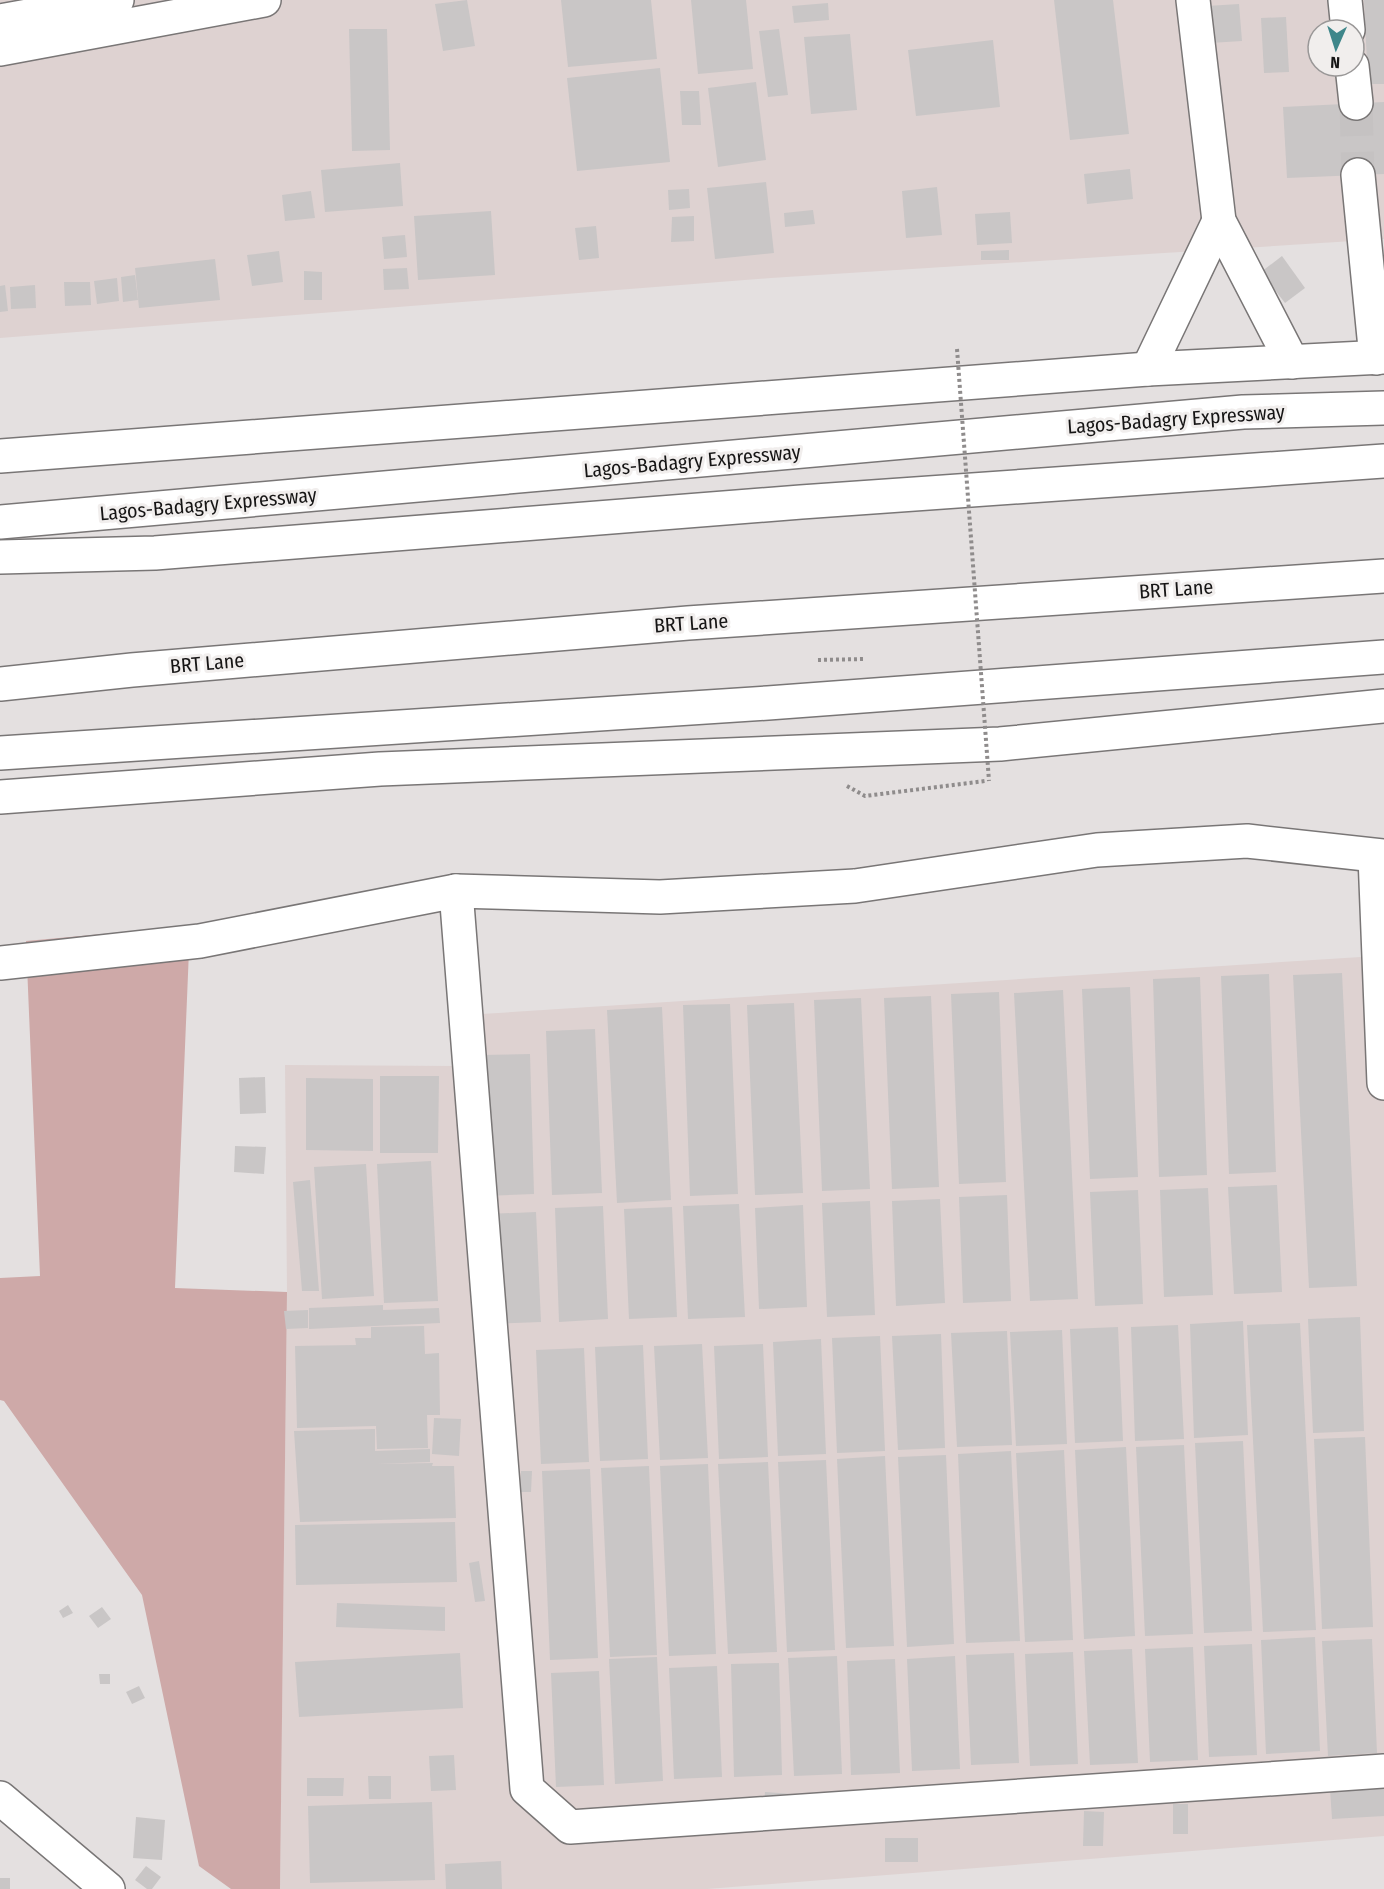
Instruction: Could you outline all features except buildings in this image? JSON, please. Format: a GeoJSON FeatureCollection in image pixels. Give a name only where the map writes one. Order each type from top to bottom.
{"type":"FeatureCollection","features":[{"type":"Feature","properties":{"kind":"main road"},"geometry":{"type":"LineString","coordinates":[[0,21],[117,0]]}},
{"type":"Feature","properties":{"kind":"main road"},"geometry":{"type":"LineString","coordinates":[[0,50],[264,0]]}},
{"type":"Feature","properties":{"kind":"main road"},"geometry":{"type":"LineString","coordinates":[[1193,0],[1219,221],[1292,362]]}},
{"type":"Feature","properties":{"kind":"main road"},"geometry":{"type":"LineString","coordinates":[[1345,0],[1347,18]]}},
{"type":"Feature","properties":{"kind":"main road"},"geometry":{"type":"LineString","coordinates":[[1353,78],[1356,103]]}},
{"type":"Feature","properties":{"kind":"main road"},"geometry":{"type":"LineString","coordinates":[[0,456],[1148,369],[1380,357],[1358,175]]}},
{"type":"Feature","properties":{"kind":"main road"},"geometry":{"type":"LineString","coordinates":[[1148,369],[1219,221]]}},
{"type":"Feature","properties":{"kind":"main road","name":"Lagos-Badagry Expressway"},"geometry":{"type":"LineString","coordinates":[[0,522],[1243,412],[1384,408]]}},
{"type":"Feature","properties":{"kind":"main road"},"geometry":{"type":"LineString","coordinates":[[0,557],[155,553],[801,502],[1384,461]]}},
{"type":"Feature","properties":{"kind":"main road","name":"BRT Lane"},"geometry":{"type":"LineString","coordinates":[[0,684],[132,670],[688,623],[1384,576]]}},
{"type":"Feature","properties":{"kind":"main road"},"geometry":{"type":"LineString","coordinates":[[0,753],[768,703],[1384,657]]}},
{"type":"Feature","properties":{"kind":"main road"},"geometry":{"type":"LineString","coordinates":[[0,797],[380,769],[1000,744],[1384,706]]}},
{"type":"Feature","properties":{"kind":"main road"},"geometry":{"type":"LineString","coordinates":[[0,963],[200,941],[456,891],[660,897],[843,886],[1097,850],[1247,841],[1380,856],[1384,1083]]}},
{"type":"Feature","properties":{"kind":"main road"},"geometry":{"type":"LineString","coordinates":[[456,891],[528,1788],[570,1827],[1384,1771]]}},
{"type":"Feature","properties":{"kind":"main road"},"geometry":{"type":"LineString","coordinates":[[0,1798],[108,1889]]}},
{"type":"Feature","properties":{"kind":"path"},"geometry":{"type":"LineString","coordinates":[[865,796],[989,781],[957,349]]}},
{"type":"Feature","properties":{"kind":"path"},"geometry":{"type":"LineString","coordinates":[[818,660],[867,659]]}},
{"type":"Feature","properties":{"kind":"shaded area"},"geometry":{"type":"Polygon","coordinates":[[[0,0],[1384,0],[1384,239],[771,278],[0,338],[0,0]]]}},
{"type":"Feature","properties":{"kind":"shaded area"},"geometry":{"type":"Polygon","coordinates":[[[190,926],[175,1288],[287,1292],[280,1889],[231,1889],[199,1866],[142,1595],[4,1401],[0,1400],[0,1278],[40,1276],[26,941],[190,926]]]}},
{"type":"Feature","properties":{"kind":"shaded area"},"geometry":{"type":"Polygon","coordinates":[[[1376,956],[1384,1047],[1384,1836],[707,1889],[280,1889],[287,1292],[285,1065],[459,1066],[466,1015],[1376,956]]]}},
{"type":"Feature","properties":{"kind":"tunnel"},"geometry":{"type":"LineString","coordinates":[[1356,103],[1358,175]]}}]}
